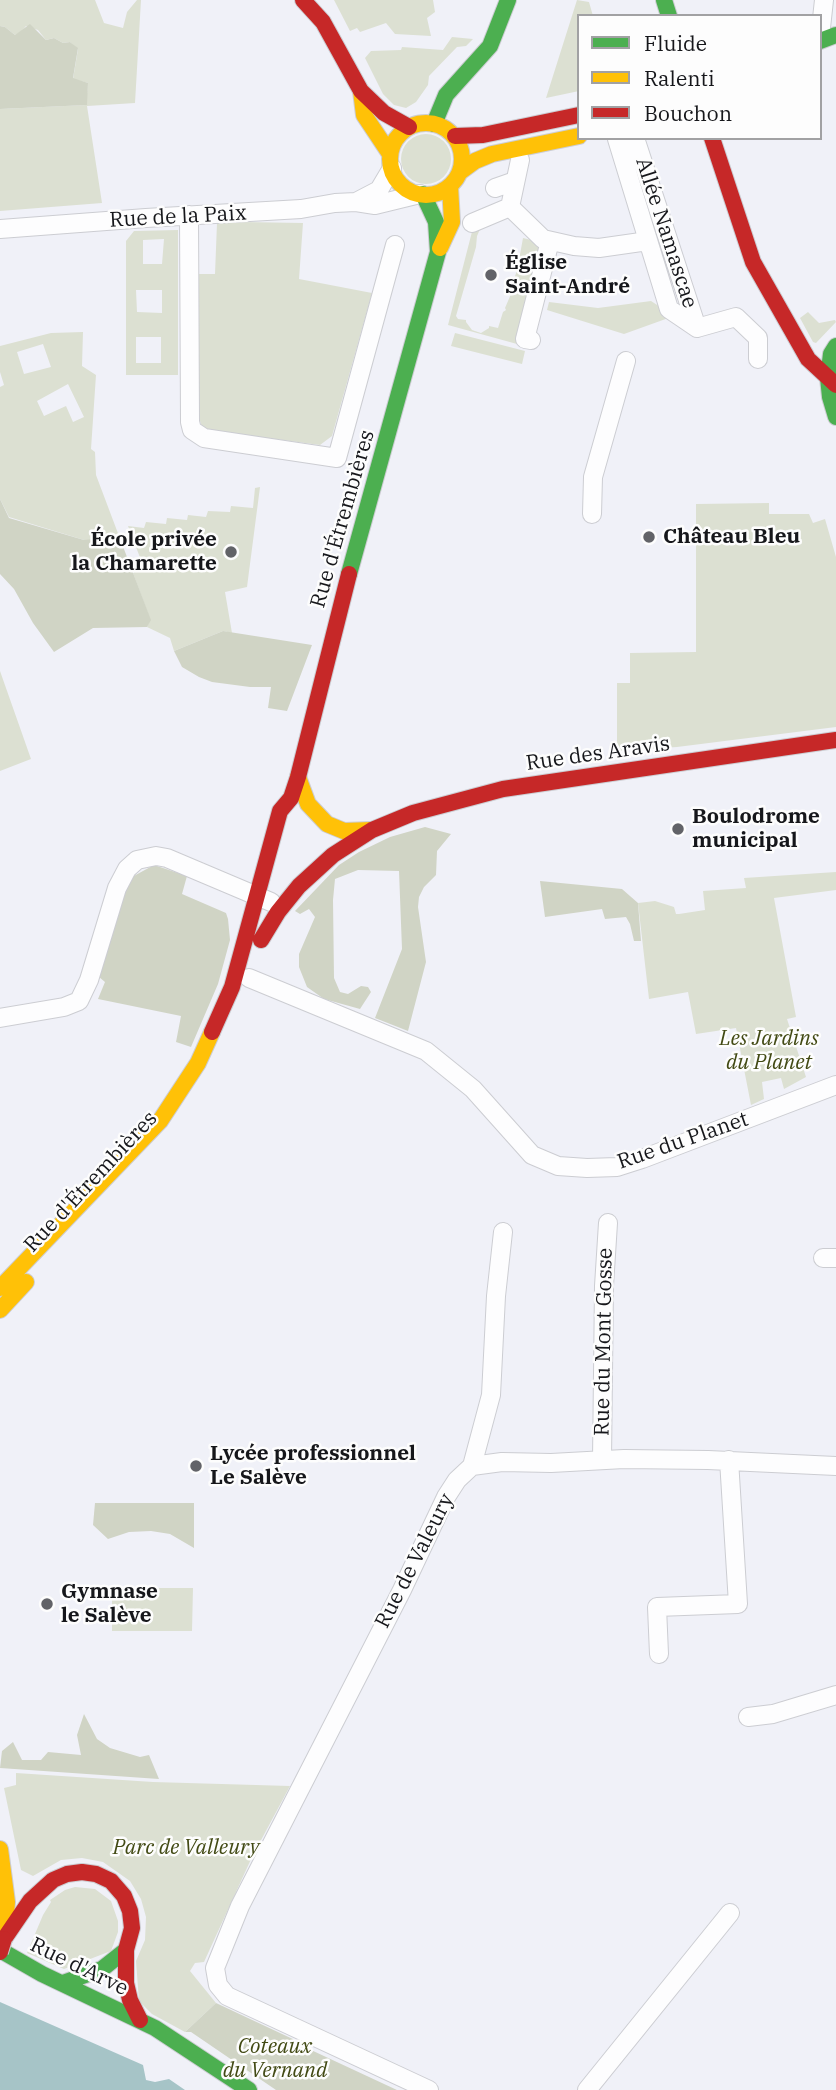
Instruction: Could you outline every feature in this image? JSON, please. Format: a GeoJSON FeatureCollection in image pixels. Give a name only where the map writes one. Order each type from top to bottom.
{"type":"FeatureCollection","features":[{"type":"Feature","properties":{"kind":"main road"},"geometry":{"type":"LineString","coordinates":[[303,0],[328,30],[361,91],[384,113],[409,127]]}},
{"type":"Feature","properties":{"kind":"main road"},"geometry":{"type":"LineString","coordinates":[[435,124],[446,95],[490,46],[508,0]]}},
{"type":"Feature","properties":{"kind":"main road"},"geometry":{"type":"LineString","coordinates":[[361,91],[364,115],[402,185],[421,194],[435,194],[450,186],[460,172],[492,153],[577,135]]}},
{"type":"Feature","properties":{"kind":"main road"},"geometry":{"type":"LineString","coordinates":[[454,136],[483,135],[577,115]]}},
{"type":"Feature","properties":{"kind":"main road"},"geometry":{"type":"LineString","coordinates":[[391,161],[398,136],[409,127],[421,123],[435,124],[446,128],[454,136],[462,153],[460,172]]}},
{"type":"Feature","properties":{"kind":"main road"},"geometry":{"type":"LineString","coordinates":[[713,140],[753,262],[808,359],[832,382]]}},
{"type":"Feature","properties":{"kind":"main road","name":"Rue d'Étrembières"},"geometry":{"type":"LineString","coordinates":[[0,1288],[149,1133],[181,1090],[207,1044],[232,987],[294,815],[291,798],[349,574],[438,252],[452,222],[450,186]]}},
{"type":"Feature","properties":{"kind":"main road","name":"Rue d'Étrembières"},"geometry":{"type":"LineString","coordinates":[[421,194],[436,222],[438,252]]}},
{"type":"Feature","properties":{"kind":"main road"},"geometry":{"type":"LineString","coordinates":[[834,352],[830,397],[836,416]]}},
{"type":"Feature","properties":{"kind":"main road","name":"Rue des Aravis"},"geometry":{"type":"LineString","coordinates":[[372,830],[436,806],[503,789],[836,740]]}},
{"type":"Feature","properties":{"kind":"main road"},"geometry":{"type":"LineString","coordinates":[[298,777],[308,804],[327,824],[353,832],[372,830]]}},
{"type":"Feature","properties":{"kind":"main road"},"geometry":{"type":"LineString","coordinates":[[261,940],[278,912],[299,886],[333,855],[372,830]]}},
{"type":"Feature","properties":{"kind":"main road","name":"Rue d'Étrembières"},"geometry":{"type":"LineString","coordinates":[[0,1310],[160,1142],[193,1098],[225,1038],[249,978],[261,940],[264,899]]}},
{"type":"Feature","properties":{"kind":"main road"},"geometry":{"type":"LineString","coordinates":[[0,1849],[7,1902],[1,1947]]}},
{"type":"Feature","properties":{"kind":"main road"},"geometry":{"type":"LineString","coordinates":[[1,1947],[30,1901],[53,1880],[67,1874],[89,1873],[111,1881],[127,1902],[132,1928],[127,1950],[128,1992],[140,2020]]}},
{"type":"Feature","properties":{"kind":"main road","name":"Rue d'Arve"},"geometry":{"type":"LineString","coordinates":[[1,1947],[63,1983],[140,2020],[249,2090]]}},
{"type":"Feature","properties":{"kind":"main road"},"geometry":{"type":"LineString","coordinates":[[63,1983],[102,1969],[127,1950]]}},
{"type":"Feature","properties":{"kind":"street"},"geometry":{"type":"LineString","coordinates":[[822,20],[824,0]]}},
{"type":"Feature","properties":{"kind":"street"},"geometry":{"type":"LineString","coordinates":[[833,0],[836,4]]}},
{"type":"Feature","properties":{"kind":"street","name":"Allée Namascae"},"geometry":{"type":"LineString","coordinates":[[617,140],[669,309],[697,328],[736,317],[758,338],[758,359]]}},
{"type":"Feature","properties":{"kind":"street","name":"Allée Namascae"},"geometry":{"type":"LineString","coordinates":[[636,140],[697,328]]}},
{"type":"Feature","properties":{"kind":"street"},"geometry":{"type":"LineString","coordinates":[[510,207],[520,160]]}},
{"type":"Feature","properties":{"kind":"street","name":"Rue de la Paix"},"geometry":{"type":"LineString","coordinates":[[356,202],[379,190],[391,161]]}},
{"type":"Feature","properties":{"kind":"street"},"geometry":{"type":"LineString","coordinates":[[495,188],[515,181]]}},
{"type":"Feature","properties":{"kind":"street","name":"Rue de la Paix"},"geometry":{"type":"LineString","coordinates":[[0,229],[301,209],[356,202],[381,205],[421,194]]}},
{"type":"Feature","properties":{"kind":"street"},"geometry":{"type":"LineString","coordinates":[[472,223],[510,207]]}},
{"type":"Feature","properties":{"kind":"street"},"geometry":{"type":"LineString","coordinates":[[510,207],[547,240],[525,339],[531,341]]}},
{"type":"Feature","properties":{"kind":"street"},"geometry":{"type":"LineString","coordinates":[[189,215],[190,422],[192,430],[204,438],[337,458],[395,246]]}},
{"type":"Feature","properties":{"kind":"street","name":"Allée Namascae"},"geometry":{"type":"LineString","coordinates":[[547,240],[599,248],[648,241]]}},
{"type":"Feature","properties":{"kind":"street"},"geometry":{"type":"LineString","coordinates":[[592,514],[593,477],[626,361]]}},
{"type":"Feature","properties":{"kind":"street"},"geometry":{"type":"LineString","coordinates":[[0,1018],[64,1007],[79,1001],[89,980],[120,881],[127,869],[137,860],[156,856],[167,858],[264,899]]}},
{"type":"Feature","properties":{"kind":"street","name":"Rue du Planet"},"geometry":{"type":"LineString","coordinates":[[249,978],[426,1051],[473,1089],[532,1155],[558,1166],[617,1167],[642,1160],[836,1085]]}},
{"type":"Feature","properties":{"kind":"street","name":"Rue du Mont Gosse"},"geometry":{"type":"LineString","coordinates":[[602,1460],[604,1286],[608,1223]]}},
{"type":"Feature","properties":{"kind":"street"},"geometry":{"type":"LineString","coordinates":[[503,1232],[496,1296],[491,1395],[472,1466],[502,1462],[602,1460],[729,1460],[836,1466]]}},
{"type":"Feature","properties":{"kind":"street"},"geometry":{"type":"LineString","coordinates":[[659,1654],[657,1607],[738,1604],[729,1460]]}},
{"type":"Feature","properties":{"kind":"street","name":"Rue de Valeury"},"geometry":{"type":"LineString","coordinates":[[429,2090],[227,1996],[218,1984],[215,1968],[240,1906],[402,1590],[446,1497],[464,1471],[472,1466]]}},
{"type":"Feature","properties":{"kind":"street"},"geometry":{"type":"LineString","coordinates":[[748,1717],[772,1714],[836,1695]]}},
{"type":"Feature","properties":{"kind":"street"},"geometry":{"type":"LineString","coordinates":[[587,2090],[730,1913]]}},
{"type":"Feature","properties":{"kind":"green space"},"geometry":{"type":"Polygon","coordinates":[[[0,0],[95,0],[104,23],[123,28],[127,12],[137,0],[141,0],[135,103],[87,106],[102,203],[0,211],[0,109],[86,105],[88,83],[73,79],[78,49],[70,42],[63,43],[54,38],[46,40],[38,30],[26,26],[15,35],[0,26],[0,0]]]}},
{"type":"Feature","properties":{"kind":"green space"},"geometry":{"type":"Polygon","coordinates":[[[334,0],[433,0],[435,12],[427,18],[431,36],[395,34],[386,23],[360,32],[357,28],[350,31],[334,0]]]}},
{"type":"Feature","properties":{"kind":"green space"},"geometry":{"type":"Polygon","coordinates":[[[577,0],[589,2],[592,14],[577,14],[577,91],[546,98],[577,0]]]}},
{"type":"Feature","properties":{"kind":"green space"},"geometry":{"type":"Polygon","coordinates":[[[30,24],[46,40],[54,38],[63,43],[70,42],[78,48],[73,78],[88,83],[87,105],[0,109],[0,26],[15,35],[30,24]]]}},
{"type":"Feature","properties":{"kind":"green space"},"geometry":{"type":"Polygon","coordinates":[[[452,37],[473,39],[466,46],[457,47],[429,76],[428,85],[416,102],[406,108],[394,105],[383,94],[365,58],[371,51],[401,50],[402,47],[443,50],[452,37]]]}},
{"type":"Feature","properties":{"kind":"green space"},"geometry":{"type":"Polygon","coordinates":[[[426,134],[443,142],[451,159],[443,176],[426,184],[409,176],[401,159],[409,142],[426,134]]]}},
{"type":"Feature","properties":{"kind":"green space"},"geometry":{"type":"Polygon","coordinates":[[[217,223],[303,223],[299,279],[372,293],[332,436],[320,445],[202,427],[199,418],[198,274],[215,274],[217,223]]]}},
{"type":"Feature","properties":{"kind":"green space"},"geometry":{"type":"Polygon","coordinates":[[[474,224],[481,227],[456,316],[466,320],[472,330],[481,333],[489,326],[498,328],[506,310],[523,238],[544,243],[517,344],[448,325],[474,224]]]}},
{"type":"Feature","properties":{"kind":"green space"},"geometry":{"type":"Polygon","coordinates":[[[178,230],[178,375],[126,375],[126,241],[134,231],[178,230]],[[164,239],[143,240],[143,264],[162,264],[164,239]],[[136,290],[137,312],[162,313],[162,290],[136,290]],[[136,337],[136,363],[161,363],[161,337],[136,337]]]}},
{"type":"Feature","properties":{"kind":"green space"},"geometry":{"type":"Polygon","coordinates":[[[651,301],[674,316],[624,334],[547,310],[549,302],[598,308],[651,301]]]}},
{"type":"Feature","properties":{"kind":"green space"},"geometry":{"type":"Polygon","coordinates":[[[808,312],[819,323],[836,322],[816,343],[800,318],[808,312]]]}},
{"type":"Feature","properties":{"kind":"green space"},"geometry":{"type":"Polygon","coordinates":[[[83,332],[82,366],[96,375],[91,449],[95,452],[96,475],[119,536],[84,540],[9,517],[0,499],[0,387],[4,385],[0,372],[0,346],[51,333],[83,332]],[[43,344],[17,352],[24,374],[51,367],[43,344]],[[68,384],[37,401],[44,416],[66,406],[73,422],[84,417],[68,384]]]}},
{"type":"Feature","properties":{"kind":"green space"},"geometry":{"type":"Polygon","coordinates":[[[455,333],[525,351],[522,364],[451,346],[455,333]]]}},
{"type":"Feature","properties":{"kind":"green space"},"geometry":{"type":"Polygon","coordinates":[[[260,487],[247,587],[225,592],[232,633],[223,631],[174,651],[170,638],[147,627],[150,619],[133,573],[144,568],[128,526],[144,528],[146,522],[166,524],[167,518],[187,520],[188,515],[206,517],[208,511],[230,512],[231,506],[253,508],[255,488],[260,487]]]}},
{"type":"Feature","properties":{"kind":"green space"},"geometry":{"type":"Polygon","coordinates":[[[0,499],[9,518],[84,540],[119,536],[151,620],[147,627],[93,628],[54,652],[33,623],[14,589],[0,574],[0,499]]]}},
{"type":"Feature","properties":{"kind":"green space"},"geometry":{"type":"Polygon","coordinates":[[[769,503],[769,514],[809,514],[813,523],[825,519],[836,557],[836,727],[677,747],[617,751],[617,683],[630,683],[630,653],[696,652],[696,504],[769,503]]]}},
{"type":"Feature","properties":{"kind":"green space"},"geometry":{"type":"Polygon","coordinates":[[[223,631],[312,645],[287,711],[268,708],[271,687],[212,682],[182,667],[174,651],[223,631]]]}},
{"type":"Feature","properties":{"kind":"green space"},"geometry":{"type":"Polygon","coordinates":[[[0,671],[31,759],[0,771],[0,671]]]}},
{"type":"Feature","properties":{"kind":"green space"},"geometry":{"type":"Polygon","coordinates":[[[425,827],[451,834],[437,851],[436,875],[424,887],[419,897],[426,962],[408,1031],[375,1018],[402,949],[399,871],[358,870],[335,879],[334,978],[340,992],[348,994],[361,986],[368,987],[371,992],[360,1009],[324,999],[307,987],[299,967],[299,954],[315,917],[309,909],[300,914],[295,911],[339,865],[359,852],[390,837],[425,827]]]}},
{"type":"Feature","properties":{"kind":"green space"},"geometry":{"type":"Polygon","coordinates":[[[154,865],[187,876],[182,894],[226,913],[228,919],[230,940],[218,984],[191,1047],[176,1042],[181,1016],[98,999],[105,982],[99,977],[121,897],[132,877],[154,865]]]}},
{"type":"Feature","properties":{"kind":"green space","name":"Les Jardins du Planet"},"geometry":{"type":"Polygon","coordinates":[[[836,872],[836,890],[774,898],[796,1017],[787,1019],[806,1077],[784,1089],[781,1078],[762,1082],[764,1099],[751,1105],[736,1028],[696,1034],[688,992],[649,999],[638,903],[655,901],[674,907],[676,914],[705,910],[703,891],[746,888],[744,878],[836,872]]]}},
{"type":"Feature","properties":{"kind":"green space"},"geometry":{"type":"Polygon","coordinates":[[[540,881],[622,889],[638,903],[641,941],[634,941],[626,917],[605,919],[602,909],[545,917],[540,881]]]}},
{"type":"Feature","properties":{"kind":"green space"},"geometry":{"type":"Polygon","coordinates":[[[95,1503],[194,1503],[194,1548],[170,1534],[151,1531],[129,1532],[108,1539],[93,1525],[95,1503]]]}},
{"type":"Feature","properties":{"kind":"green space"},"geometry":{"type":"Polygon","coordinates":[[[112,1588],[193,1588],[192,1631],[112,1631],[112,1588]]]}},
{"type":"Feature","properties":{"kind":"green space"},"geometry":{"type":"Polygon","coordinates":[[[84,1714],[97,1739],[110,1748],[140,1757],[149,1755],[159,1779],[0,1768],[2,1751],[13,1742],[22,1760],[41,1760],[48,1752],[81,1755],[77,1735],[84,1714]]]}},
{"type":"Feature","properties":{"kind":"green space","name":"Parc de Valleury"},"geometry":{"type":"Polygon","coordinates":[[[16,1773],[153,1782],[290,1786],[252,1857],[204,1962],[195,1963],[190,1971],[216,2003],[185,2032],[152,2014],[139,2001],[136,1961],[145,1940],[146,1917],[141,1899],[130,1881],[103,1862],[82,1858],[61,1860],[33,1876],[21,1870],[4,1788],[16,1785],[16,1773]]]}},
{"type":"Feature","properties":{"kind":"green space"},"geometry":{"type":"Polygon","coordinates":[[[75,1887],[95,1889],[111,1901],[118,1921],[118,1932],[111,1951],[64,1969],[27,1953],[50,1900],[75,1887]]]}},
{"type":"Feature","properties":{"kind":"green space","name":"Coteaux du Vernand"},"geometry":{"type":"Polygon","coordinates":[[[216,2003],[397,2090],[276,2090],[191,2032],[185,2032],[216,2003]]]}},
{"type":"Feature","properties":{"kind":"water"},"geometry":{"type":"Polygon","coordinates":[[[0,2002],[143,2065],[146,2080],[155,2082],[169,2079],[185,2090],[0,2090],[0,2002]]]}},
{"type":"Feature","properties":{"kind":"traffic: fast"},"geometry":{"type":"LineString","coordinates":[[434,124],[446,95],[490,46],[508,0]]}},
{"type":"Feature","properties":{"kind":"traffic: fast"},"geometry":{"type":"LineString","coordinates":[[664,0],[668,14]]}},
{"type":"Feature","properties":{"kind":"traffic: fast"},"geometry":{"type":"LineString","coordinates":[[822,40],[836,35]]}},
{"type":"Feature","properties":{"kind":"traffic: fast"},"geometry":{"type":"LineString","coordinates":[[349,574],[438,252],[436,222],[423,194]]}},
{"type":"Feature","properties":{"kind":"traffic: fast"},"geometry":{"type":"LineString","coordinates":[[836,346],[831,354],[828,378],[836,417]]}},
{"type":"Feature","properties":{"kind":"traffic: fast"},"geometry":{"type":"LineString","coordinates":[[0,1950],[42,1974],[155,2028],[249,2090]]}},
{"type":"Feature","properties":{"kind":"traffic: fast"},"geometry":{"type":"LineString","coordinates":[[63,1983],[102,1969],[126,1950]]}},
{"type":"Feature","properties":{"kind":"traffic: slow"},"geometry":{"type":"LineString","coordinates":[[361,91],[364,115],[390,154]]}},
{"type":"Feature","properties":{"kind":"traffic: slow"},"geometry":{"type":"LineString","coordinates":[[426,123],[446,129],[456,139],[462,159],[456,179],[446,189],[426,195],[406,189],[396,179],[390,159],[396,139],[406,129],[426,123]]}},
{"type":"Feature","properties":{"kind":"traffic: slow"},"geometry":{"type":"LineString","coordinates":[[460,172],[475,161],[492,154],[577,136]]}},
{"type":"Feature","properties":{"kind":"traffic: slow"},"geometry":{"type":"LineString","coordinates":[[440,248],[452,222],[450,186]]}},
{"type":"Feature","properties":{"kind":"traffic: slow"},"geometry":{"type":"LineString","coordinates":[[298,777],[308,804],[327,824],[344,831],[371,830]]}},
{"type":"Feature","properties":{"kind":"traffic: slow"},"geometry":{"type":"LineString","coordinates":[[0,1288],[160,1121],[198,1063],[212,1032]]}},
{"type":"Feature","properties":{"kind":"traffic: slow"},"geometry":{"type":"LineString","coordinates":[[0,1310],[26,1282]]}},
{"type":"Feature","properties":{"kind":"traffic: slow"},"geometry":{"type":"LineString","coordinates":[[0,1849],[7,1902],[4,1939]]}},
{"type":"Feature","properties":{"kind":"traffic: jam"},"geometry":{"type":"LineString","coordinates":[[303,0],[323,22],[361,91],[384,113],[409,127]]}},
{"type":"Feature","properties":{"kind":"traffic: jam"},"geometry":{"type":"LineString","coordinates":[[455,136],[483,135],[577,115]]}},
{"type":"Feature","properties":{"kind":"traffic: jam"},"geometry":{"type":"LineString","coordinates":[[713,140],[753,262],[808,359],[836,385]]}},
{"type":"Feature","properties":{"kind":"traffic: jam"},"geometry":{"type":"LineString","coordinates":[[212,1032],[232,987],[280,811],[291,798],[298,777],[349,574]]}},
{"type":"Feature","properties":{"kind":"traffic: jam"},"geometry":{"type":"LineString","coordinates":[[261,940],[278,912],[299,886],[333,855],[372,830],[413,813],[503,789],[836,740]]}},
{"type":"Feature","properties":{"kind":"traffic: jam"},"geometry":{"type":"LineString","coordinates":[[4,1939],[30,1901],[53,1880],[82,1872],[96,1874],[111,1881],[124,1896],[130,1911],[132,1928],[126,1950],[126,1983],[130,2000],[140,2020]]}},
{"type":"Feature","properties":{"kind":"traffic: jam"},"geometry":{"type":"LineString","coordinates":[[0,1952],[4,1939]]}},
{"type":"Feature","properties":{"kind":"place","name":"Église Saint-André"},"geometry":{"type":"Point","coordinates":[491,275]}},
{"type":"Feature","properties":{"kind":"place","name":"Château Bleu"},"geometry":{"type":"Point","coordinates":[649,537]}},
{"type":"Feature","properties":{"kind":"place","name":"École privée la Chamarette"},"geometry":{"type":"Point","coordinates":[231,552]}},
{"type":"Feature","properties":{"kind":"place","name":"Boulodrome municipal"},"geometry":{"type":"Point","coordinates":[678,829]}},
{"type":"Feature","properties":{"kind":"place","name":"Lycée professionnel Le Salève"},"geometry":{"type":"Point","coordinates":[196,1466]}},
{"type":"Feature","properties":{"kind":"place","name":"Gymnase le Salève"},"geometry":{"type":"Point","coordinates":[47,1604]}}]}
